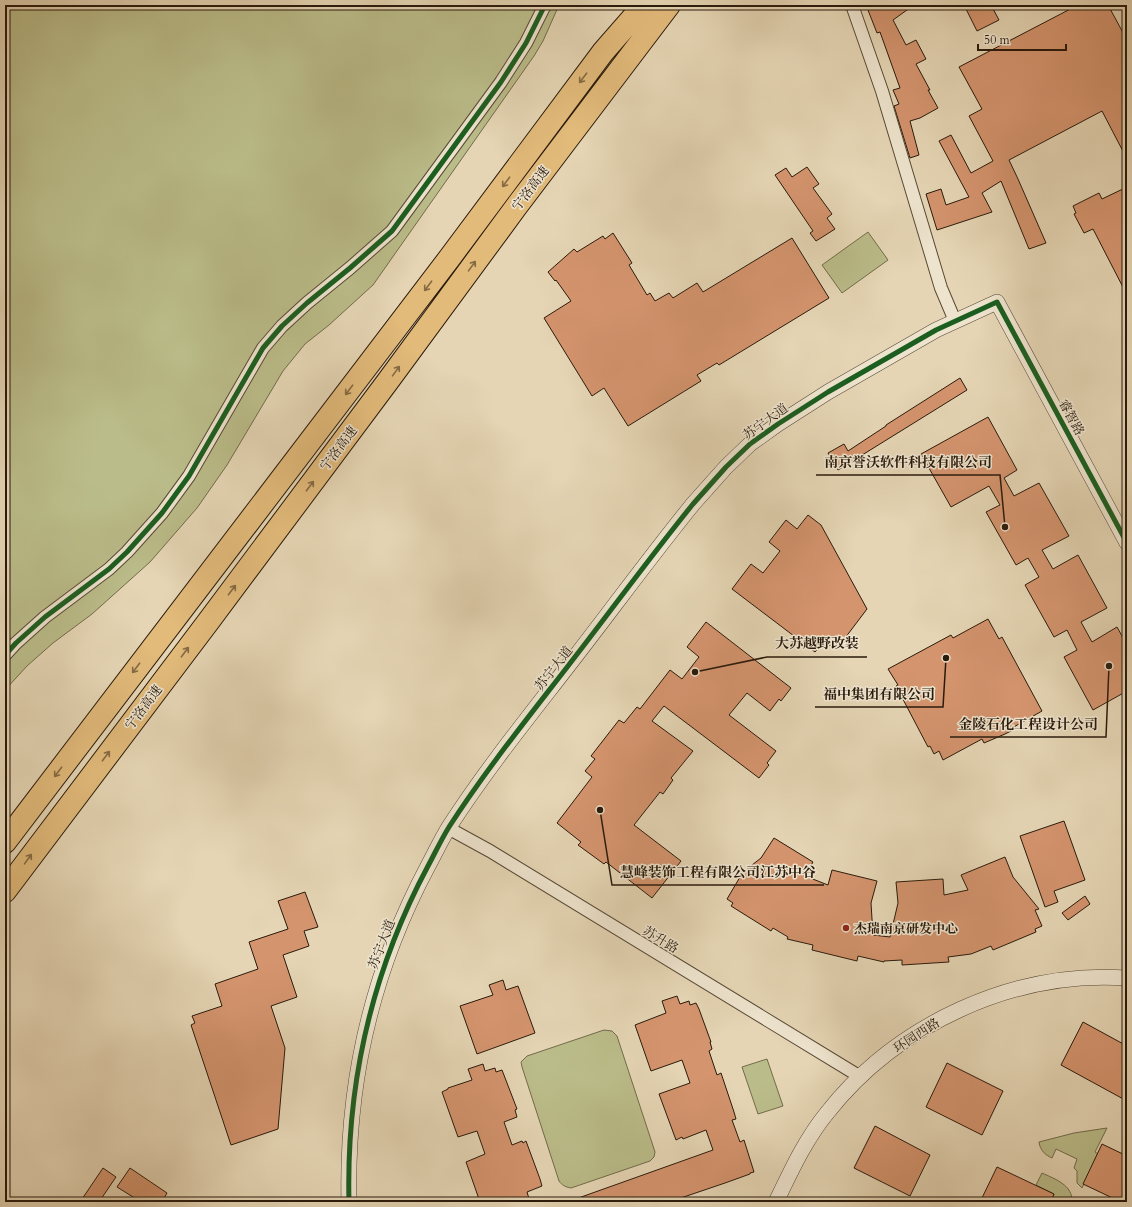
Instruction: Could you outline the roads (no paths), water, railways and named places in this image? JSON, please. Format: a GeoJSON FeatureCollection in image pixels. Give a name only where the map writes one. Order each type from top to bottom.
{"type":"FeatureCollection","features":[{"type":"Feature","properties":{"kind":"highway"},"geometry":{"type":"LineString","coordinates":[[603,52],[623,5]]}},
{"type":"Feature","properties":{"kind":"highway","name":"宁洛高速"},"geometry":{"type":"LineString","coordinates":[[5,842],[451,256],[603,52],[644,5]]}},
{"type":"Feature","properties":{"kind":"highway","name":"宁洛高速"},"geometry":{"type":"LineString","coordinates":[[5,891],[208,622],[516,207],[669,5]]}},
{"type":"Feature","properties":{"kind":"highway"},"geometry":{"type":"LineString","coordinates":[[643,38],[684,5]]}},
{"type":"Feature","properties":{"kind":"street"},"geometry":{"type":"LineString","coordinates":[[5,655],[45,617],[128,552],[162,513],[189,476],[263,348],[282,326],[356,264],[392,231],[500,82],[526,43],[545,5]]}},
{"type":"Feature","properties":{"kind":"street"},"geometry":{"type":"LineString","coordinates":[[852,5],[882,91],[941,288],[955,321]]}},
{"type":"Feature","properties":{"kind":"street","name":"苏宁大道"},"geometry":{"type":"LineString","coordinates":[[349,1202],[351,1118],[362,1046],[380,979],[400,923],[416,888],[448,828],[494,762],[660,544],[726,467],[750,444],[828,392],[929,334],[997,302]]}},
{"type":"Feature","properties":{"kind":"street","name":"睿智路"},"geometry":{"type":"LineString","coordinates":[[997,302],[1127,543]]}},
{"type":"Feature","properties":{"kind":"street","name":"苏升路"},"geometry":{"type":"LineString","coordinates":[[448,828],[490,851],[859,1076]]}},
{"type":"Feature","properties":{"kind":"street","name":"环园西路"},"geometry":{"type":"LineString","coordinates":[[776,1202],[809,1138],[827,1113],[859,1076],[910,1036],[947,1015],[986,998],[1037,984],[1077,979],[1127,978]]}},
{"type":"Feature","properties":{"kind":"place","name":"南京誉沃软件科技有限公司"},"geometry":{"type":"Point","coordinates":[1005,527]}},
{"type":"Feature","properties":{"kind":"place","name":"福中集团有限公司"},"geometry":{"type":"Point","coordinates":[946,658]}},
{"type":"Feature","properties":{"kind":"place","name":"金陵石化工程设计公司"},"geometry":{"type":"Point","coordinates":[1109,666]}},
{"type":"Feature","properties":{"kind":"place","name":"大苏越野改装"},"geometry":{"type":"Point","coordinates":[695,672]}},
{"type":"Feature","properties":{"kind":"place","name":"慧峰装饰工程有限公司江苏中谷"},"geometry":{"type":"Point","coordinates":[600,810]}},
{"type":"Feature","properties":{"kind":"place","name":"杰瑞南京研发中心"},"geometry":{"type":"Point","coordinates":[846,928]}}]}
